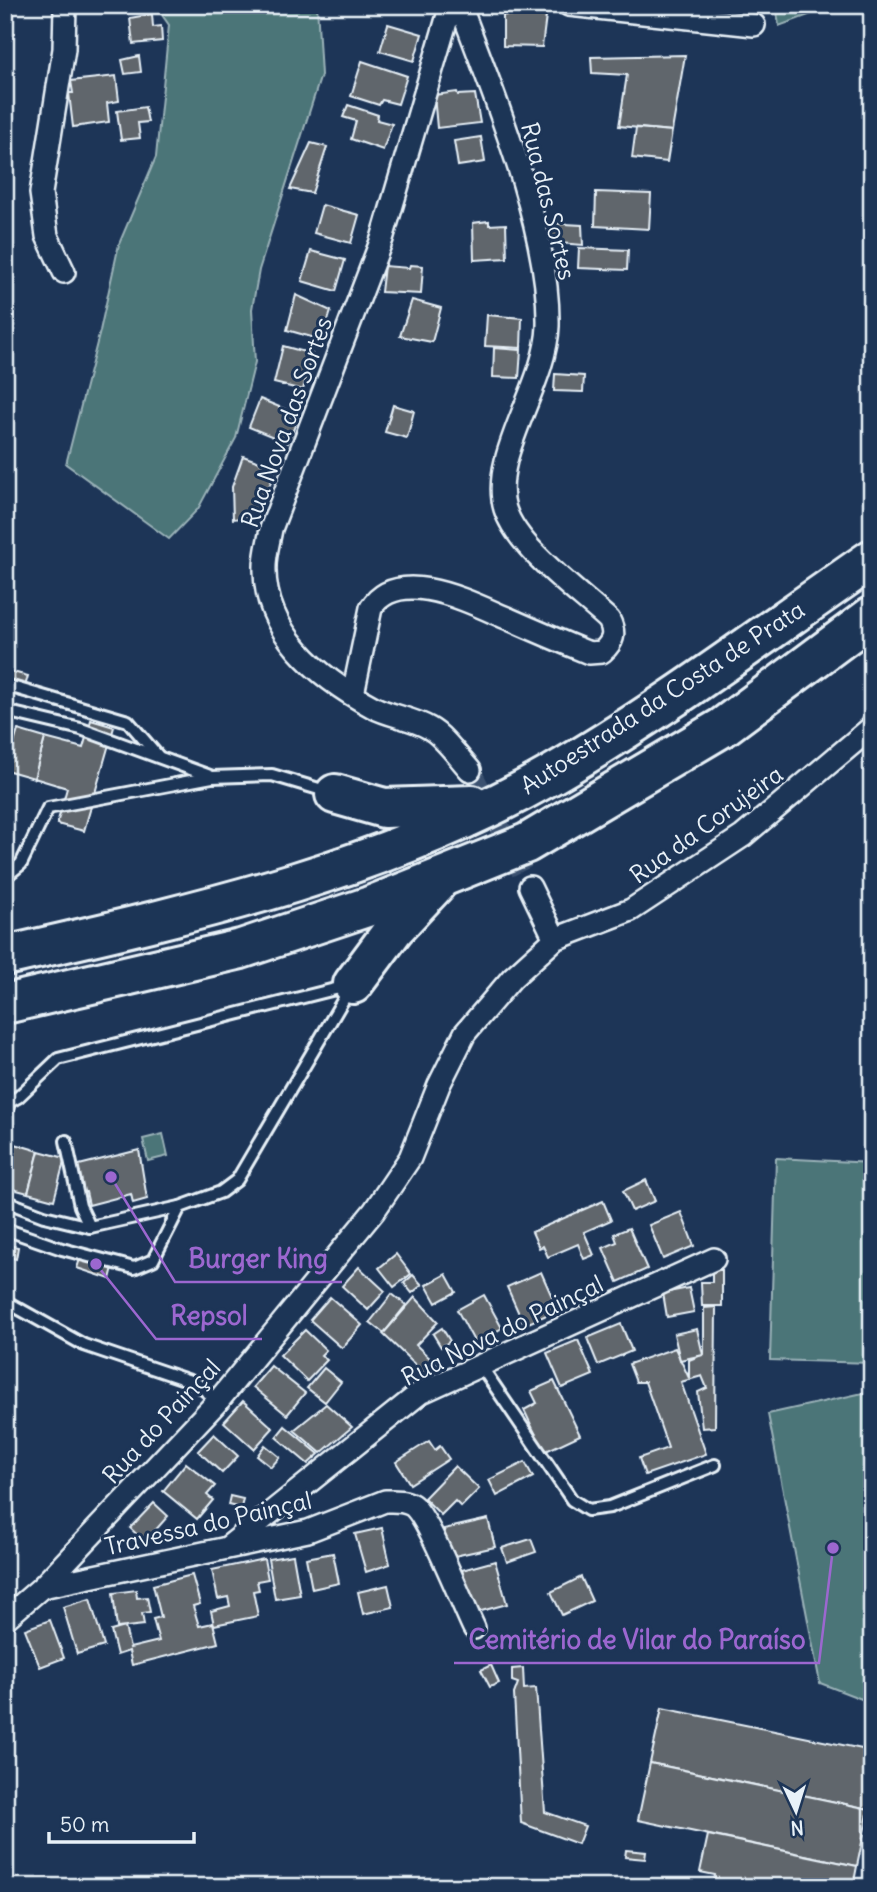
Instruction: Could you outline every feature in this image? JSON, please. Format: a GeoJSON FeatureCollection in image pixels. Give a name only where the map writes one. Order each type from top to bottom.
{"type":"FeatureCollection","features":[{"type":"Feature","properties":{"kind":"highway","name":"Autoestrada da Costa de Prata"},"geometry":{"type":"LineString","coordinates":[[5,956],[228,904],[409,842],[495,803],[551,775],[683,690],[872,559]]}},
{"type":"Feature","properties":{"kind":"highway","name":"Autoestrada da Costa de Prata"},"geometry":{"type":"LineString","coordinates":[[5,1004],[241,949],[440,879],[527,843],[723,727],[872,616]]}},
{"type":"Feature","properties":{"kind":"highway"},"geometry":{"type":"LineString","coordinates":[[335,794],[384,808],[495,803]]}},
{"type":"Feature","properties":{"kind":"highway"},"geometry":{"type":"LineString","coordinates":[[353,984],[394,929],[440,879]]}},
{"type":"Feature","properties":{"kind":"street"},"geometry":{"type":"LineString","coordinates":[[64,272],[47,236],[41,193],[64,49],[65,5]]}},
{"type":"Feature","properties":{"kind":"street","name":"Rua Nova das Sortes"},"geometry":{"type":"LineString","coordinates":[[452,5],[382,239],[271,529],[265,565],[268,598],[275,621],[295,647],[323,675],[373,708],[430,728],[470,770]]}},
{"type":"Feature","properties":{"kind":"street","name":"Rua das Sortes"},"geometry":{"type":"LineString","coordinates":[[353,694],[371,608],[379,596],[392,592],[421,589],[449,594],[589,653],[602,652],[612,643],[614,631],[609,620],[523,540],[505,510],[502,491],[506,457],[543,365],[548,326],[545,285],[511,147],[460,5]]}},
{"type":"Feature","properties":{"kind":"street"},"geometry":{"type":"LineString","coordinates":[[569,5],[708,13],[754,25]]}},
{"type":"Feature","properties":{"kind":"street","name":"Rua da Corujeira"},"geometry":{"type":"LineString","coordinates":[[555,939],[631,910],[743,836],[872,727]]}},
{"type":"Feature","properties":{"kind":"street"},"geometry":{"type":"LineString","coordinates":[[530,887],[555,939]]}},
{"type":"Feature","properties":{"kind":"street","name":"Rua do Painçal"},"geometry":{"type":"LineString","coordinates":[[5,1619],[42,1587],[218,1401],[374,1211],[410,1158],[439,1084],[465,1033],[512,978],[555,939]]}},
{"type":"Feature","properties":{"kind":"street","name":"Rua Nova do Painçal"},"geometry":{"type":"LineString","coordinates":[[228,1547],[420,1393],[714,1259]]}},
{"type":"Feature","properties":{"kind":"street","name":"Travessa do Painçal"},"geometry":{"type":"LineString","coordinates":[[42,1587],[308,1531],[385,1501],[411,1503],[424,1518],[474,1628]]}},
{"type":"Feature","properties":{"kind":"lane"},"geometry":{"type":"LineString","coordinates":[[5,685],[128,721],[160,758]]}},
{"type":"Feature","properties":{"kind":"lane"},"geometry":{"type":"LineString","coordinates":[[5,711],[81,729],[212,776]]}},
{"type":"Feature","properties":{"kind":"lane"},"geometry":{"type":"LineString","coordinates":[[5,877],[21,864],[48,808],[212,776],[272,775],[335,794]]}},
{"type":"Feature","properties":{"kind":"lane"},"geometry":{"type":"LineString","coordinates":[[5,1104],[18,1097],[58,1059],[353,984]]}},
{"type":"Feature","properties":{"kind":"lane"},"geometry":{"type":"LineString","coordinates":[[5,1201],[44,1216],[90,1227],[180,1207],[221,1192],[237,1180],[353,984]]}},
{"type":"Feature","properties":{"kind":"lane"},"geometry":{"type":"LineString","coordinates":[[66,1141],[80,1206],[90,1227]]}},
{"type":"Feature","properties":{"kind":"lane"},"geometry":{"type":"LineString","coordinates":[[5,1229],[62,1249],[134,1268],[153,1260],[180,1207]]}},
{"type":"Feature","properties":{"kind":"lane"},"geometry":{"type":"LineString","coordinates":[[5,1301],[84,1345],[196,1383],[218,1401]]}},
{"type":"Feature","properties":{"kind":"lane"},"geometry":{"type":"LineString","coordinates":[[481,1366],[572,1500],[588,1510],[610,1507],[715,1465]]}},
{"type":"Feature","properties":{"kind":"green space"},"geometry":{"type":"Polygon","coordinates":[[[155,5],[317,5],[321,75],[259,270],[252,309],[255,362],[236,438],[198,509],[169,539],[66,464],[119,244],[156,157],[169,25],[155,5]]]}},
{"type":"Feature","properties":{"kind":"green space"},"geometry":{"type":"Polygon","coordinates":[[[776,5],[836,5],[779,26],[776,5]]]}},
{"type":"Feature","properties":{"kind":"green space"},"geometry":{"type":"Polygon","coordinates":[[[163,1134],[168,1156],[148,1161],[143,1139],[163,1134]]]}},
{"type":"Feature","properties":{"kind":"green space"},"geometry":{"type":"Polygon","coordinates":[[[776,1158],[872,1163],[872,1363],[770,1360],[776,1158]]]}},
{"type":"Feature","properties":{"kind":"green space"},"geometry":{"type":"Polygon","coordinates":[[[872,1391],[872,1703],[820,1683],[768,1414],[872,1391]]]}},
{"type":"Feature","properties":{"kind":"building"},"geometry":{"type":"Polygon","coordinates":[[[152,14],[153,27],[161,26],[162,41],[133,44],[130,18],[152,14]]]}},
{"type":"Feature","properties":{"kind":"building"},"geometry":{"type":"Polygon","coordinates":[[[503,15],[546,16],[542,47],[503,46],[503,15]]]}},
{"type":"Feature","properties":{"kind":"building"},"geometry":{"type":"Polygon","coordinates":[[[388,24],[422,34],[414,61],[380,51],[388,24]]]}},
{"type":"Feature","properties":{"kind":"building"},"geometry":{"type":"Polygon","coordinates":[[[685,55],[672,131],[619,126],[627,75],[592,73],[591,57],[685,55]]]}},
{"type":"Feature","properties":{"kind":"building"},"geometry":{"type":"Polygon","coordinates":[[[139,56],[141,72],[125,74],[122,60],[139,56]]]}},
{"type":"Feature","properties":{"kind":"building"},"geometry":{"type":"Polygon","coordinates":[[[362,61],[407,76],[398,104],[382,100],[379,105],[351,96],[362,61]]]}},
{"type":"Feature","properties":{"kind":"building"},"geometry":{"type":"Polygon","coordinates":[[[116,76],[119,101],[107,103],[109,122],[73,127],[69,93],[73,93],[71,81],[116,76]]]}},
{"type":"Feature","properties":{"kind":"building"},"geometry":{"type":"Polygon","coordinates":[[[457,92],[458,95],[475,94],[480,123],[437,128],[434,95],[457,92]]]}},
{"type":"Feature","properties":{"kind":"building"},"geometry":{"type":"Polygon","coordinates":[[[348,105],[378,115],[377,120],[392,124],[383,150],[351,139],[356,121],[343,117],[348,105]]]}},
{"type":"Feature","properties":{"kind":"building"},"geometry":{"type":"Polygon","coordinates":[[[145,107],[148,122],[138,123],[140,138],[121,140],[117,111],[145,107]]]}},
{"type":"Feature","properties":{"kind":"building"},"geometry":{"type":"Polygon","coordinates":[[[636,128],[672,131],[667,162],[632,158],[636,128]]]}},
{"type":"Feature","properties":{"kind":"building"},"geometry":{"type":"Polygon","coordinates":[[[481,137],[485,162],[458,166],[454,141],[481,137]]]}},
{"type":"Feature","properties":{"kind":"building"},"geometry":{"type":"Polygon","coordinates":[[[311,143],[327,147],[312,193],[290,189],[311,143]]]}},
{"type":"Feature","properties":{"kind":"building"},"geometry":{"type":"Polygon","coordinates":[[[596,192],[651,194],[649,229],[595,226],[596,192]]]}},
{"type":"Feature","properties":{"kind":"building"},"geometry":{"type":"Polygon","coordinates":[[[322,205],[359,215],[351,243],[314,233],[322,205]]]}},
{"type":"Feature","properties":{"kind":"building"},"geometry":{"type":"Polygon","coordinates":[[[489,221],[489,225],[506,224],[507,258],[474,260],[473,223],[489,221]]]}},
{"type":"Feature","properties":{"kind":"building"},"geometry":{"type":"Polygon","coordinates":[[[547,223],[582,225],[583,245],[546,242],[547,223]]]}},
{"type":"Feature","properties":{"kind":"building"},"geometry":{"type":"Polygon","coordinates":[[[579,248],[628,250],[627,270],[578,268],[579,248]]]}},
{"type":"Feature","properties":{"kind":"building"},"geometry":{"type":"Polygon","coordinates":[[[311,251],[345,260],[336,291],[302,281],[311,251]]]}},
{"type":"Feature","properties":{"kind":"building"},"geometry":{"type":"Polygon","coordinates":[[[410,265],[423,266],[421,294],[381,292],[384,266],[409,268],[410,265]]]}},
{"type":"Feature","properties":{"kind":"building"},"geometry":{"type":"Polygon","coordinates":[[[296,295],[331,311],[322,340],[287,330],[296,295]]]}},
{"type":"Feature","properties":{"kind":"building"},"geometry":{"type":"Polygon","coordinates":[[[412,300],[441,308],[432,342],[400,336],[412,300]]]}},
{"type":"Feature","properties":{"kind":"building"},"geometry":{"type":"Polygon","coordinates":[[[487,315],[522,318],[521,348],[485,346],[487,315]]]}},
{"type":"Feature","properties":{"kind":"building"},"geometry":{"type":"Polygon","coordinates":[[[283,346],[312,354],[303,390],[274,383],[283,346]]]}},
{"type":"Feature","properties":{"kind":"building"},"geometry":{"type":"Polygon","coordinates":[[[494,348],[521,350],[519,378],[493,377],[494,348]]]}},
{"type":"Feature","properties":{"kind":"building"},"geometry":{"type":"Polygon","coordinates":[[[555,374],[584,376],[583,392],[554,391],[555,374]]]}},
{"type":"Feature","properties":{"kind":"building"},"geometry":{"type":"Polygon","coordinates":[[[260,399],[299,415],[288,443],[249,427],[260,399]]]}},
{"type":"Feature","properties":{"kind":"building"},"geometry":{"type":"Polygon","coordinates":[[[393,405],[414,411],[407,438],[385,432],[393,405]]]}},
{"type":"Feature","properties":{"kind":"building"},"geometry":{"type":"Polygon","coordinates":[[[243,456],[276,468],[266,495],[260,495],[258,509],[250,510],[250,517],[233,519],[232,487],[243,456]]]}},
{"type":"Feature","properties":{"kind":"building"},"geometry":{"type":"Polygon","coordinates":[[[5,670],[28,676],[22,697],[5,692],[5,670]]]}},
{"type":"Feature","properties":{"kind":"building"},"geometry":{"type":"Polygon","coordinates":[[[91,720],[114,727],[84,831],[57,824],[67,788],[34,778],[45,738],[83,748],[91,720]]]}},
{"type":"Feature","properties":{"kind":"building"},"geometry":{"type":"Polygon","coordinates":[[[18,730],[45,738],[34,778],[6,770],[18,730]]]}},
{"type":"Feature","properties":{"kind":"building"},"geometry":{"type":"Polygon","coordinates":[[[5,1104],[15,1107],[5,1139],[5,1104]]]}},
{"type":"Feature","properties":{"kind":"building"},"geometry":{"type":"Polygon","coordinates":[[[5,1141],[39,1151],[28,1193],[5,1187],[5,1141]]]}},
{"type":"Feature","properties":{"kind":"building"},"geometry":{"type":"Polygon","coordinates":[[[139,1150],[147,1199],[133,1203],[131,1194],[89,1205],[86,1192],[82,1192],[75,1166],[139,1150]]]}},
{"type":"Feature","properties":{"kind":"building"},"geometry":{"type":"Polygon","coordinates":[[[39,1151],[65,1158],[54,1200],[28,1193],[39,1151]]]}},
{"type":"Feature","properties":{"kind":"building"},"geometry":{"type":"Polygon","coordinates":[[[646,1180],[655,1201],[632,1211],[623,1191],[646,1180]]]}},
{"type":"Feature","properties":{"kind":"building"},"geometry":{"type":"Polygon","coordinates":[[[603,1201],[611,1220],[584,1232],[594,1255],[584,1259],[578,1244],[548,1257],[543,1246],[539,1248],[532,1232],[603,1201]]]}},
{"type":"Feature","properties":{"kind":"building"},"geometry":{"type":"Polygon","coordinates":[[[681,1212],[694,1246],[663,1259],[649,1225],[681,1212]]]}},
{"type":"Feature","properties":{"kind":"building"},"geometry":{"type":"Polygon","coordinates":[[[629,1228],[647,1269],[618,1282],[603,1248],[617,1242],[614,1234],[629,1228]]]}},
{"type":"Feature","properties":{"kind":"building"},"geometry":{"type":"Polygon","coordinates":[[[7,1245],[18,1247],[16,1259],[5,1256],[7,1245]]]}},
{"type":"Feature","properties":{"kind":"building"},"geometry":{"type":"Polygon","coordinates":[[[83,1250],[115,1260],[110,1279],[77,1268],[83,1250]]]}},
{"type":"Feature","properties":{"kind":"building"},"geometry":{"type":"Polygon","coordinates":[[[396,1254],[411,1274],[394,1287],[379,1268],[396,1254]]]}},
{"type":"Feature","properties":{"kind":"building"},"geometry":{"type":"Polygon","coordinates":[[[359,1267],[385,1291],[368,1310],[342,1286],[359,1267]]]}},
{"type":"Feature","properties":{"kind":"building"},"geometry":{"type":"Polygon","coordinates":[[[712,1270],[722,1270],[722,1306],[702,1306],[701,1282],[712,1282],[712,1270]]]}},
{"type":"Feature","properties":{"kind":"building"},"geometry":{"type":"Polygon","coordinates":[[[541,1272],[558,1310],[524,1325],[507,1287],[541,1272]]]}},
{"type":"Feature","properties":{"kind":"building"},"geometry":{"type":"Polygon","coordinates":[[[446,1274],[456,1292],[436,1303],[426,1285],[446,1274]]]}},
{"type":"Feature","properties":{"kind":"building"},"geometry":{"type":"Polygon","coordinates":[[[413,1275],[422,1285],[412,1293],[404,1283],[413,1275]]]}},
{"type":"Feature","properties":{"kind":"building"},"geometry":{"type":"Polygon","coordinates":[[[689,1288],[694,1312],[667,1317],[663,1293],[689,1288]]]}},
{"type":"Feature","properties":{"kind":"building"},"geometry":{"type":"Polygon","coordinates":[[[392,1294],[406,1305],[384,1333],[370,1322],[392,1294]]]}},
{"type":"Feature","properties":{"kind":"building"},"geometry":{"type":"Polygon","coordinates":[[[484,1295],[502,1328],[475,1343],[457,1310],[484,1295]]]}},
{"type":"Feature","properties":{"kind":"building"},"geometry":{"type":"Polygon","coordinates":[[[330,1297],[362,1325],[342,1348],[310,1320],[330,1297]]]}},
{"type":"Feature","properties":{"kind":"building"},"geometry":{"type":"Polygon","coordinates":[[[415,1297],[438,1322],[416,1345],[437,1365],[427,1376],[383,1334],[415,1297]]]}},
{"type":"Feature","properties":{"kind":"building"},"geometry":{"type":"Polygon","coordinates":[[[716,1307],[715,1427],[702,1428],[698,1392],[707,1388],[702,1376],[681,1382],[706,1454],[645,1475],[639,1458],[668,1448],[645,1382],[636,1382],[629,1364],[675,1348],[689,1378],[689,1360],[704,1354],[704,1308],[716,1307]]]}},
{"type":"Feature","properties":{"kind":"building"},"geometry":{"type":"Polygon","coordinates":[[[621,1324],[632,1351],[598,1365],[587,1338],[621,1324]]]}},
{"type":"Feature","properties":{"kind":"building"},"geometry":{"type":"Polygon","coordinates":[[[442,1328],[450,1341],[441,1347],[433,1334],[442,1328]]]}},
{"type":"Feature","properties":{"kind":"building"},"geometry":{"type":"Polygon","coordinates":[[[697,1329],[703,1355],[680,1360],[674,1334],[697,1329]]]}},
{"type":"Feature","properties":{"kind":"building"},"geometry":{"type":"Polygon","coordinates":[[[305,1330],[326,1350],[321,1355],[327,1360],[307,1381],[280,1355],[305,1330]]]}},
{"type":"Feature","properties":{"kind":"building"},"geometry":{"type":"Polygon","coordinates":[[[578,1340],[593,1375],[562,1388],[547,1353],[578,1340]]]}},
{"type":"Feature","properties":{"kind":"building"},"geometry":{"type":"Polygon","coordinates":[[[271,1366],[305,1393],[287,1415],[253,1387],[271,1366]]]}},
{"type":"Feature","properties":{"kind":"building"},"geometry":{"type":"Polygon","coordinates":[[[324,1368],[341,1382],[325,1402],[307,1388],[324,1368]]]}},
{"type":"Feature","properties":{"kind":"building"},"geometry":{"type":"Polygon","coordinates":[[[554,1381],[580,1435],[544,1452],[524,1410],[537,1403],[531,1391],[554,1381]]]}},
{"type":"Feature","properties":{"kind":"building"},"geometry":{"type":"Polygon","coordinates":[[[243,1401],[273,1428],[254,1449],[224,1422],[243,1401]]]}},
{"type":"Feature","properties":{"kind":"building"},"geometry":{"type":"Polygon","coordinates":[[[326,1404],[352,1427],[321,1453],[294,1430],[326,1404]]]}},
{"type":"Feature","properties":{"kind":"building"},"geometry":{"type":"Polygon","coordinates":[[[285,1426],[319,1454],[308,1464],[276,1437],[285,1426]]]}},
{"type":"Feature","properties":{"kind":"building"},"geometry":{"type":"Polygon","coordinates":[[[214,1434],[238,1456],[222,1473],[198,1451],[214,1434]]]}},
{"type":"Feature","properties":{"kind":"building"},"geometry":{"type":"Polygon","coordinates":[[[429,1441],[435,1450],[440,1446],[449,1459],[410,1484],[396,1462],[429,1441]]]}},
{"type":"Feature","properties":{"kind":"building"},"geometry":{"type":"Polygon","coordinates":[[[265,1445],[280,1457],[271,1467],[257,1456],[265,1445]]]}},
{"type":"Feature","properties":{"kind":"building"},"geometry":{"type":"Polygon","coordinates":[[[525,1462],[533,1477],[497,1496],[489,1480],[525,1462]]]}},
{"type":"Feature","properties":{"kind":"building"},"geometry":{"type":"Polygon","coordinates":[[[186,1463],[215,1486],[207,1495],[213,1500],[197,1519],[163,1491],[186,1463]]]}},
{"type":"Feature","properties":{"kind":"building"},"geometry":{"type":"Polygon","coordinates":[[[455,1466],[479,1489],[461,1507],[455,1501],[441,1515],[424,1498],[455,1466]]]}},
{"type":"Feature","properties":{"kind":"building"},"geometry":{"type":"Polygon","coordinates":[[[230,1496],[243,1499],[241,1508],[228,1505],[230,1496]]]}},
{"type":"Feature","properties":{"kind":"building"},"geometry":{"type":"Polygon","coordinates":[[[154,1503],[168,1516],[145,1542],[130,1528],[154,1503]]]}},
{"type":"Feature","properties":{"kind":"building"},"geometry":{"type":"Polygon","coordinates":[[[488,1519],[495,1547],[450,1557],[444,1529],[488,1519]]]}},
{"type":"Feature","properties":{"kind":"building"},"geometry":{"type":"Polygon","coordinates":[[[382,1528],[390,1564],[366,1572],[355,1534],[382,1528]]]}},
{"type":"Feature","properties":{"kind":"building"},"geometry":{"type":"Polygon","coordinates":[[[531,1539],[536,1552],[507,1562],[502,1548],[531,1539]]]}},
{"type":"Feature","properties":{"kind":"building"},"geometry":{"type":"Polygon","coordinates":[[[333,1553],[339,1583],[312,1589],[306,1558],[333,1553]]]}},
{"type":"Feature","properties":{"kind":"building"},"geometry":{"type":"Polygon","coordinates":[[[293,1555],[300,1595],[275,1599],[268,1559],[293,1555]]]}},
{"type":"Feature","properties":{"kind":"building"},"geometry":{"type":"Polygon","coordinates":[[[264,1559],[268,1579],[257,1581],[259,1590],[253,1591],[258,1616],[214,1625],[211,1611],[230,1606],[228,1597],[218,1599],[212,1570],[264,1559]]]}},
{"type":"Feature","properties":{"kind":"building"},"geometry":{"type":"Polygon","coordinates":[[[495,1561],[507,1604],[474,1613],[462,1570],[495,1561]]]}},
{"type":"Feature","properties":{"kind":"building"},"geometry":{"type":"Polygon","coordinates":[[[192,1575],[200,1604],[193,1606],[199,1626],[213,1623],[218,1643],[132,1665],[129,1651],[117,1655],[111,1631],[125,1627],[130,1648],[159,1641],[153,1619],[161,1617],[153,1585],[192,1575]]]}},
{"type":"Feature","properties":{"kind":"building"},"geometry":{"type":"Polygon","coordinates":[[[581,1577],[592,1601],[562,1615],[551,1592],[581,1577]]]}},
{"type":"Feature","properties":{"kind":"building"},"geometry":{"type":"Polygon","coordinates":[[[388,1585],[393,1607],[363,1614],[358,1592],[388,1585]]]}},
{"type":"Feature","properties":{"kind":"building"},"geometry":{"type":"Polygon","coordinates":[[[136,1590],[137,1598],[147,1597],[150,1612],[142,1613],[144,1625],[117,1628],[113,1593],[136,1590]]]}},
{"type":"Feature","properties":{"kind":"building"},"geometry":{"type":"Polygon","coordinates":[[[90,1599],[104,1646],[77,1654],[63,1607],[90,1599]]]}},
{"type":"Feature","properties":{"kind":"building"},"geometry":{"type":"Polygon","coordinates":[[[50,1620],[64,1658],[40,1667],[25,1629],[50,1620]]]}},
{"type":"Feature","properties":{"kind":"building"},"geometry":{"type":"Polygon","coordinates":[[[491,1665],[499,1683],[490,1687],[481,1670],[491,1665]]]}},
{"type":"Feature","properties":{"kind":"building"},"geometry":{"type":"Polygon","coordinates":[[[523,1668],[524,1689],[536,1688],[545,1812],[585,1826],[578,1844],[521,1823],[514,1694],[518,1683],[512,1681],[512,1669],[523,1668]]]}},
{"type":"Feature","properties":{"kind":"building"},"geometry":{"type":"Polygon","coordinates":[[[662,1708],[872,1751],[869,1809],[650,1763],[662,1708]]]}},
{"type":"Feature","properties":{"kind":"building"},"geometry":{"type":"Polygon","coordinates":[[[650,1763],[869,1809],[857,1866],[638,1820],[650,1763]]]}},
{"type":"Feature","properties":{"kind":"building"},"geometry":{"type":"Polygon","coordinates":[[[708,1835],[857,1866],[853,1887],[713,1887],[715,1875],[700,1872],[708,1835]]]}},
{"type":"Feature","properties":{"kind":"building"},"geometry":{"type":"Polygon","coordinates":[[[626,1850],[646,1852],[645,1859],[625,1857],[626,1850]]]}},
{"type":"Feature","properties":{"kind":"tunnel"},"geometry":{"type":"LineString","coordinates":[[470,770],[530,887]]}},
{"type":"Feature","properties":{"kind":"place","name":"Burger King"},"geometry":{"type":"Point","coordinates":[111,1177]}},
{"type":"Feature","properties":{"kind":"place","name":"Repsol"},"geometry":{"type":"Point","coordinates":[96,1264]}},
{"type":"Feature","properties":{"kind":"place","name":"Cemitério de Vilar do Paraíso"},"geometry":{"type":"Point","coordinates":[833,1548]}}]}
